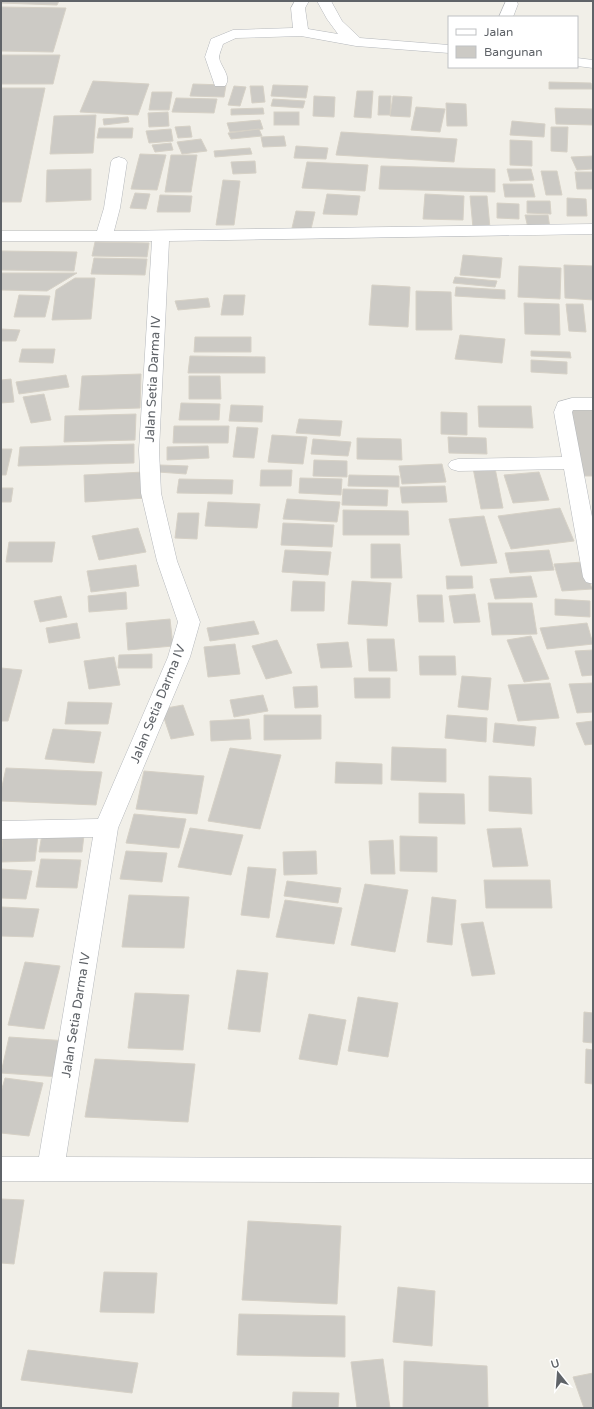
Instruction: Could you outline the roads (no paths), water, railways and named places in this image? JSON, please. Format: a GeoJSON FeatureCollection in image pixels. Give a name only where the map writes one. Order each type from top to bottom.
{"type":"FeatureCollection","features":[{"type":"Feature","properties":{"kind":"street"},"geometry":{"type":"LineString","coordinates":[[301,32],[298,8],[302,1]]}},
{"type":"Feature","properties":{"kind":"street"},"geometry":{"type":"LineString","coordinates":[[324,1],[333,20],[342,32],[356,42]]}},
{"type":"Feature","properties":{"kind":"street"},"geometry":{"type":"LineString","coordinates":[[506,16],[511,4]]}},
{"type":"Feature","properties":{"kind":"street"},"geometry":{"type":"LineString","coordinates":[[220,83],[220,78],[212,57],[216,42],[233,34],[301,32],[356,42],[448,49]]}},
{"type":"Feature","properties":{"kind":"street"},"geometry":{"type":"LineString","coordinates":[[578,62],[593,64]]}},
{"type":"Feature","properties":{"kind":"street"},"geometry":{"type":"LineString","coordinates":[[104,236],[112,208],[119,162]]}},
{"type":"Feature","properties":{"kind":"street"},"geometry":{"type":"LineString","coordinates":[[1,236],[161,236],[593,229]]}},
{"type":"Feature","properties":{"kind":"street","name":"Jalan Setia Darma IV"},"geometry":{"type":"LineString","coordinates":[[51,1168],[106,828],[179,657],[189,622],[167,561],[151,493],[149,450],[161,236]]}},
{"type":"Feature","properties":{"kind":"street"},"geometry":{"type":"LineString","coordinates":[[593,404],[572,404],[565,406],[563,412],[593,577]]}},
{"type":"Feature","properties":{"kind":"street"},"geometry":{"type":"LineString","coordinates":[[458,465],[573,463]]}},
{"type":"Feature","properties":{"kind":"street"},"geometry":{"type":"LineString","coordinates":[[1,830],[106,828]]}},
{"type":"Feature","properties":{"kind":"street"},"geometry":{"type":"LineString","coordinates":[[1,1169],[51,1168],[593,1172]]}}]}
